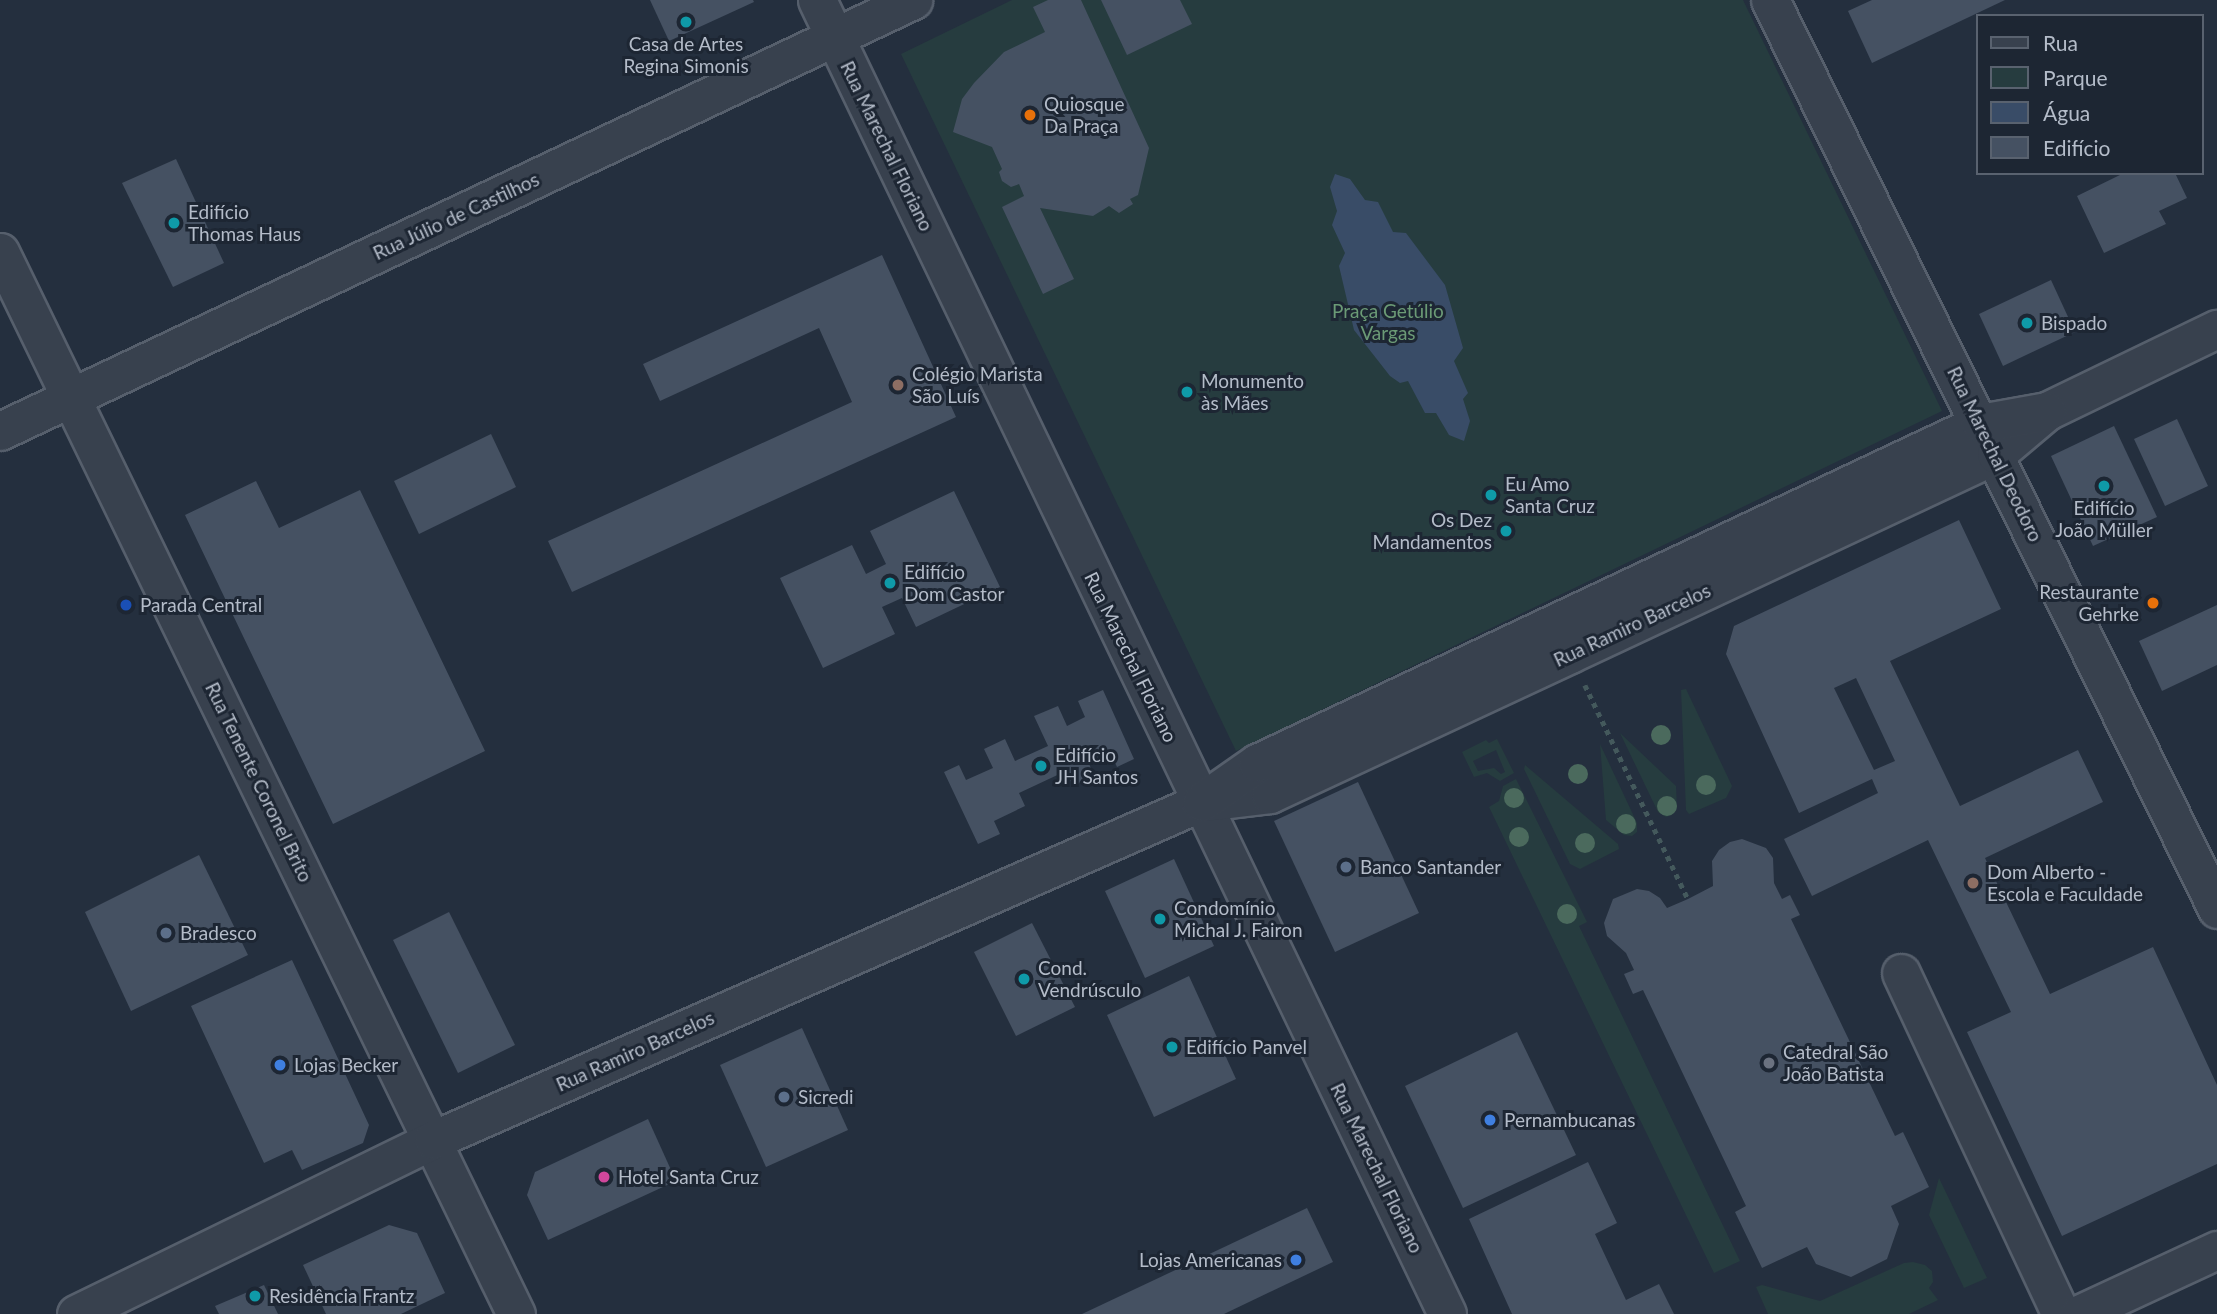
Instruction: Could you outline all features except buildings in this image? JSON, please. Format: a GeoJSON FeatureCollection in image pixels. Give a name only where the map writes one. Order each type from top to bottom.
{"type":"FeatureCollection","features":[{"type":"Feature","properties":{"kind":"street","name":"Rua Marechal Floriano"},"geometry":{"type":"LineString","coordinates":[[817,0],[1447,1314]]}},
{"type":"Feature","properties":{"kind":"street","name":"Rua Júlio de Castilhos"},"geometry":{"type":"LineString","coordinates":[[0,431],[913,0]]}},
{"type":"Feature","properties":{"kind":"street","name":"Rua Marechal Deodoro"},"geometry":{"type":"LineString","coordinates":[[1770,0],[2217,909]]}},
{"type":"Feature","properties":{"kind":"street","name":"Rua Tenente Coronel Brito"},"geometry":{"type":"LineString","coordinates":[[0,252],[516,1314]]}},
{"type":"Feature","properties":{"kind":"street","name":"Rua Ramiro Barcelos"},"geometry":{"type":"LineString","coordinates":[[76,1314],[433,1140],[1201,802],[1257,763],[1988,439],[2217,329]]}},
{"type":"Feature","properties":{"kind":"street","name":"Rua Ramiro Barcelos"},"geometry":{"type":"LineString","coordinates":[[1201,802],[1270,794],[1570,654],[1988,439]]}},
{"type":"Feature","properties":{"kind":"street"},"geometry":{"type":"LineString","coordinates":[[1901,972],[2061,1314]]}},
{"type":"Feature","properties":{"kind":"street"},"geometry":{"type":"LineString","coordinates":[[2079,1314],[2217,1250]]}},
{"type":"Feature","properties":{"kind":"path"},"geometry":{"type":"LineString","coordinates":[[1570,654],[1688,899]]}},
{"type":"Feature","properties":{"kind":"green space","name":"Praça Getúlio Vargas"},"geometry":{"type":"Polygon","coordinates":[[[1012,0],[1743,0],[1942,411],[1236,751],[901,54],[1012,0]]]}},
{"type":"Feature","properties":{"kind":"green space"},"geometry":{"type":"Polygon","coordinates":[[[1686,689],[1732,786],[1726,798],[1689,814],[1686,810],[1681,690],[1686,689]]]}},
{"type":"Feature","properties":{"kind":"green space"},"geometry":{"type":"Polygon","coordinates":[[[1620,733],[1676,786],[1677,808],[1672,815],[1666,817],[1658,812],[1620,733]]]}},
{"type":"Feature","properties":{"kind":"green space"},"geometry":{"type":"Polygon","coordinates":[[[1497,739],[1514,773],[1500,781],[1487,773],[1474,777],[1462,752],[1486,740],[1489,743],[1497,739]],[[1496,750],[1473,761],[1478,771],[1494,768],[1501,774],[1505,772],[1496,750]]]}},
{"type":"Feature","properties":{"kind":"green space"},"geometry":{"type":"Polygon","coordinates":[[[1600,744],[1637,823],[1637,832],[1632,836],[1624,835],[1606,820],[1600,744]]]}},
{"type":"Feature","properties":{"kind":"green space"},"geometry":{"type":"Polygon","coordinates":[[[1525,765],[1618,844],[1619,849],[1580,869],[1570,864],[1524,769],[1525,765]]]}},
{"type":"Feature","properties":{"kind":"green space"},"geometry":{"type":"Polygon","coordinates":[[[1516,779],[1587,922],[1579,926],[1740,1261],[1714,1273],[1489,807],[1499,801],[1503,786],[1516,779]]]}},
{"type":"Feature","properties":{"kind":"green space"},"geometry":{"type":"Polygon","coordinates":[[[1939,1178],[1987,1278],[1964,1288],[1929,1215],[1939,1178]]]}},
{"type":"Feature","properties":{"kind":"green space"},"geometry":{"type":"Polygon","coordinates":[[[1904,1263],[1925,1265],[1932,1271],[1933,1282],[1929,1288],[1938,1300],[1909,1314],[1768,1314],[1756,1287],[1762,1285],[1820,1301],[1904,1263]]]}},
{"type":"Feature","properties":{"kind":"water"},"geometry":{"type":"Polygon","coordinates":[[[1335,174],[1350,179],[1365,200],[1378,202],[1393,232],[1406,233],[1445,285],[1463,348],[1454,361],[1468,393],[1463,399],[1470,421],[1464,441],[1449,435],[1436,413],[1425,413],[1408,381],[1400,383],[1390,376],[1354,330],[1339,266],[1345,253],[1332,225],[1337,211],[1330,187],[1335,174]]]}},
{"type":"Feature","properties":{"kind":"place","name":"Casa de Artes Regina Simonis"},"geometry":{"type":"Point","coordinates":[686,22]}},
{"type":"Feature","properties":{"kind":"place","name":"Quiosque Da Praça"},"geometry":{"type":"Point","coordinates":[1030,115]}},
{"type":"Feature","properties":{"kind":"place","name":"Edifício Thomas Haus"},"geometry":{"type":"Point","coordinates":[174,223]}},
{"type":"Feature","properties":{"kind":"place","name":"Bispado"},"geometry":{"type":"Point","coordinates":[2027,323]}},
{"type":"Feature","properties":{"kind":"place","name":"Colégio Marista São Luís"},"geometry":{"type":"Point","coordinates":[898,385]}},
{"type":"Feature","properties":{"kind":"place","name":"Monumento às Mães"},"geometry":{"type":"Point","coordinates":[1187,392]}},
{"type":"Feature","properties":{"kind":"place","name":"Edifício João Müller"},"geometry":{"type":"Point","coordinates":[2104,486]}},
{"type":"Feature","properties":{"kind":"place","name":"Eu Amo Santa Cruz"},"geometry":{"type":"Point","coordinates":[1491,495]}},
{"type":"Feature","properties":{"kind":"place","name":"Os Dez Mandamentos"},"geometry":{"type":"Point","coordinates":[1506,531]}},
{"type":"Feature","properties":{"kind":"place","name":"Edifício Dom Castor"},"geometry":{"type":"Point","coordinates":[890,583]}},
{"type":"Feature","properties":{"kind":"place","name":"Restaurante Gehrke"},"geometry":{"type":"Point","coordinates":[2153,603]}},
{"type":"Feature","properties":{"kind":"place","name":"Parada Central"},"geometry":{"type":"Point","coordinates":[126,605]}},
{"type":"Feature","properties":{"kind":"place","name":"Edifício JH Santos"},"geometry":{"type":"Point","coordinates":[1041,766]}},
{"type":"Feature","properties":{"kind":"place","name":"Banco Santander"},"geometry":{"type":"Point","coordinates":[1346,867]}},
{"type":"Feature","properties":{"kind":"place","name":"Dom Alberto - Escola e Faculdade"},"geometry":{"type":"Point","coordinates":[1973,883]}},
{"type":"Feature","properties":{"kind":"place","name":"Condomínio Michal J. Fairon"},"geometry":{"type":"Point","coordinates":[1160,919]}},
{"type":"Feature","properties":{"kind":"place","name":"Bradesco"},"geometry":{"type":"Point","coordinates":[166,933]}},
{"type":"Feature","properties":{"kind":"place","name":"Cond. Vendrúsculo"},"geometry":{"type":"Point","coordinates":[1024,979]}},
{"type":"Feature","properties":{"kind":"place","name":"Edifício Panvel"},"geometry":{"type":"Point","coordinates":[1172,1047]}},
{"type":"Feature","properties":{"kind":"place","name":"Catedral São João Batista"},"geometry":{"type":"Point","coordinates":[1769,1063]}},
{"type":"Feature","properties":{"kind":"place","name":"Lojas Becker"},"geometry":{"type":"Point","coordinates":[280,1065]}},
{"type":"Feature","properties":{"kind":"place","name":"Sicredi"},"geometry":{"type":"Point","coordinates":[784,1097]}},
{"type":"Feature","properties":{"kind":"place","name":"Pernambucanas"},"geometry":{"type":"Point","coordinates":[1490,1120]}},
{"type":"Feature","properties":{"kind":"place","name":"Hotel Santa Cruz"},"geometry":{"type":"Point","coordinates":[604,1177]}},
{"type":"Feature","properties":{"kind":"place","name":"Lojas Americanas"},"geometry":{"type":"Point","coordinates":[1296,1260]}},
{"type":"Feature","properties":{"kind":"place","name":"Residência Frantz"},"geometry":{"type":"Point","coordinates":[255,1296]}}]}
